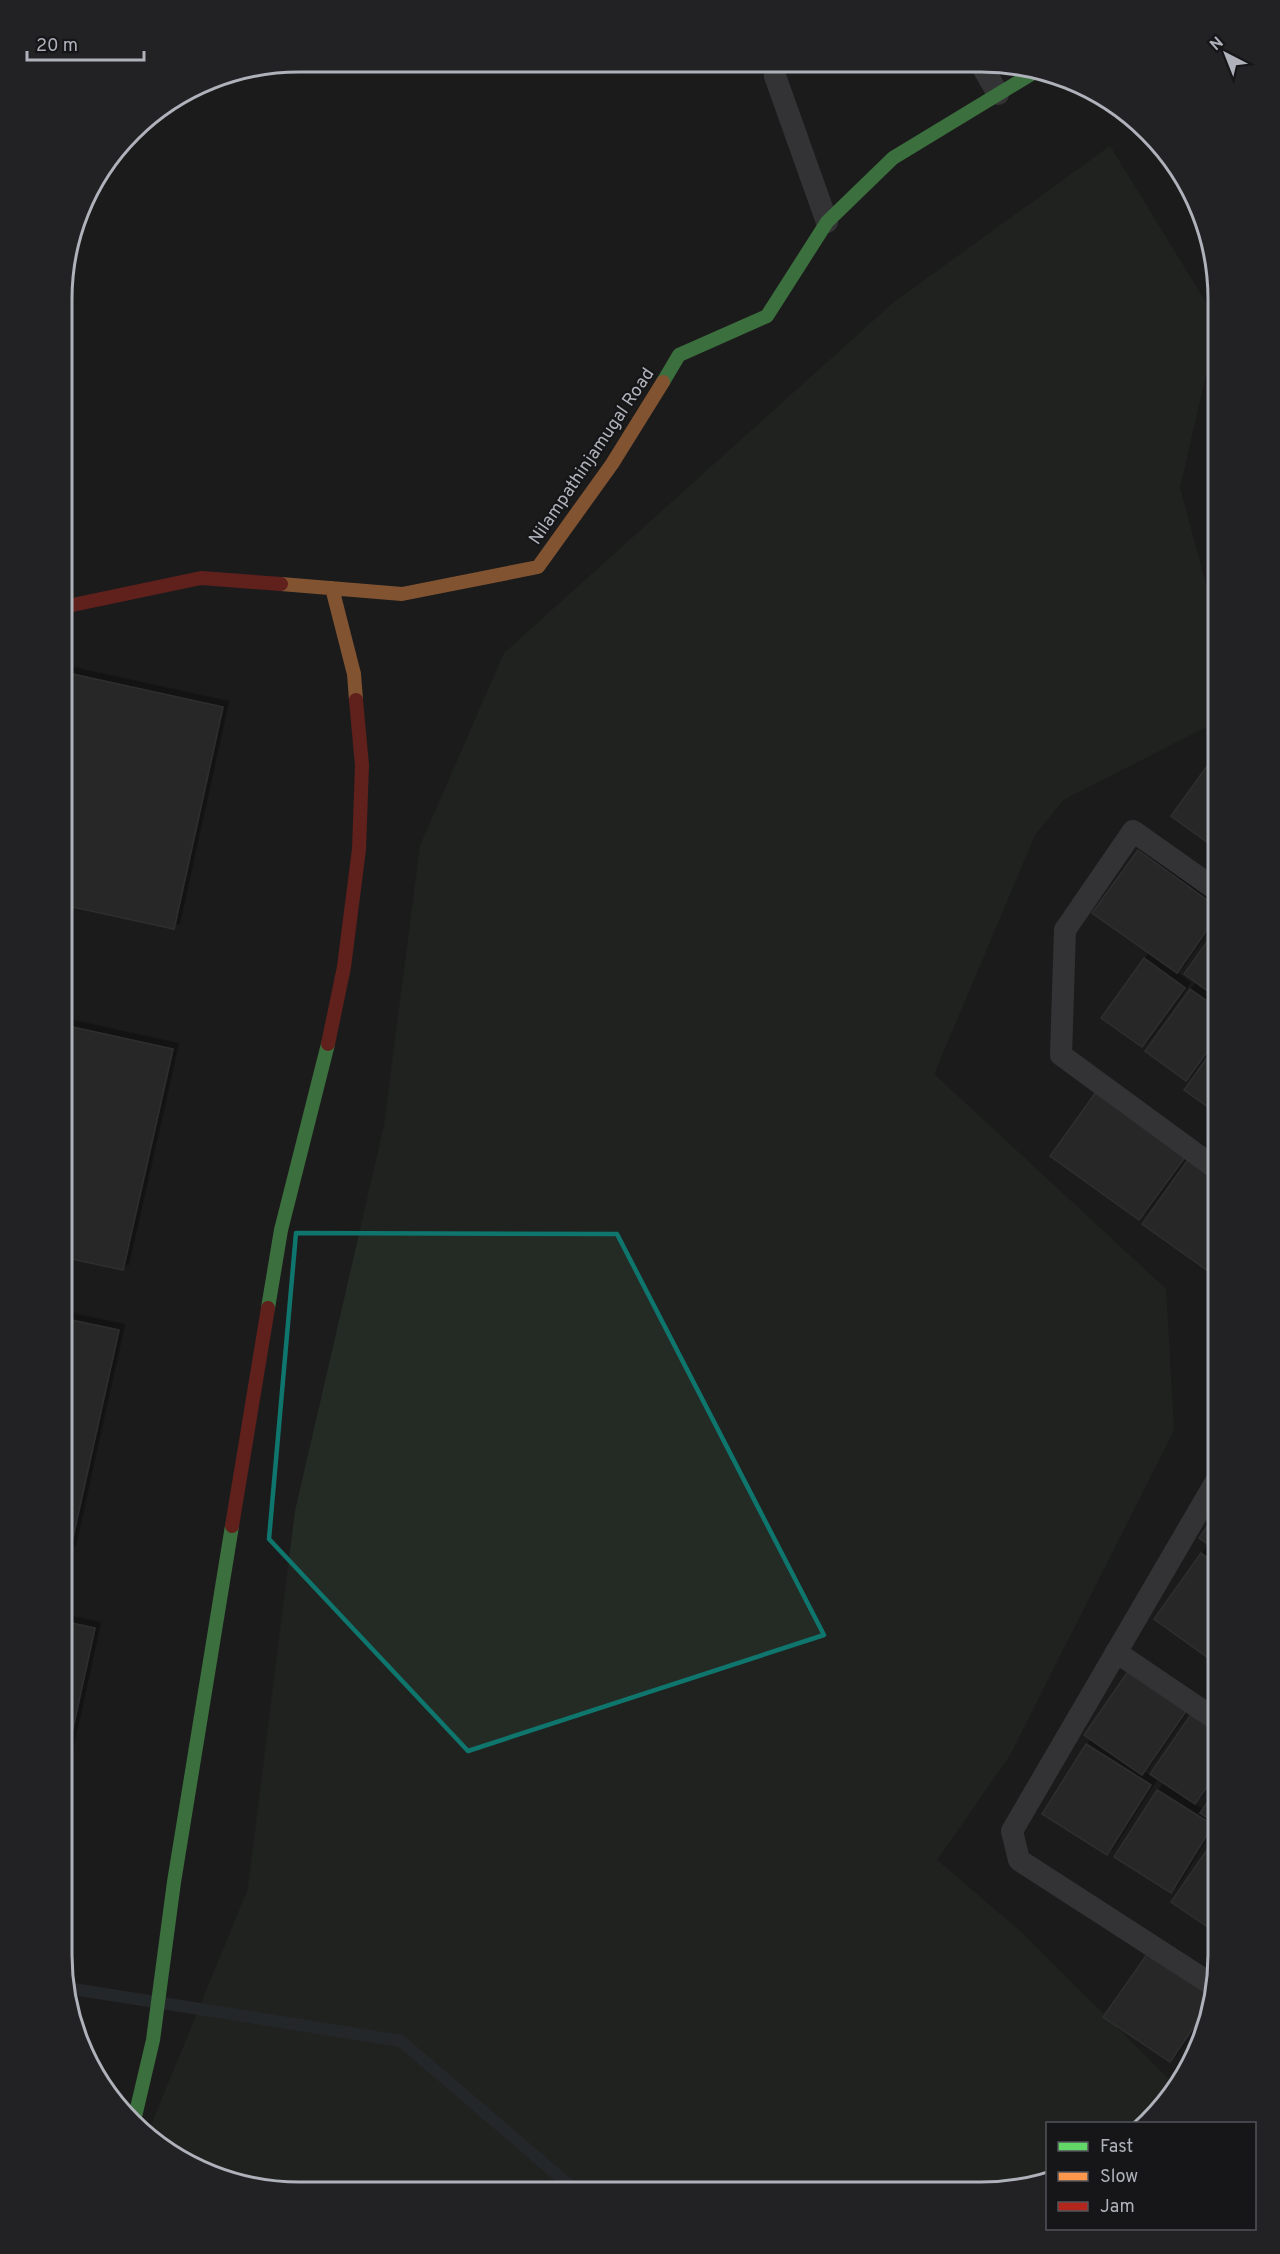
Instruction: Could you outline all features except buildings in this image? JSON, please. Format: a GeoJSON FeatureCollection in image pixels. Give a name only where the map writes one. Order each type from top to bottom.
{"type":"FeatureCollection","features":[{"type":"Feature","properties":{"kind":"street","name":"Nilampathinjamugal Road"},"geometry":{"type":"LineString","coordinates":[[72,605],[201,578],[402,594],[538,567],[612,464],[680,355],[767,316],[827,222],[893,158],[1027,77]]}},
{"type":"Feature","properties":{"kind":"street"},"geometry":{"type":"LineString","coordinates":[[136,2112],[153,2040],[174,1882],[281,1230],[336,1011],[358,849],[362,765],[354,674],[332,588]]}},
{"type":"Feature","properties":{"kind":"lane"},"geometry":{"type":"LineString","coordinates":[[985,72],[998,94]]}},
{"type":"Feature","properties":{"kind":"lane"},"geometry":{"type":"LineString","coordinates":[[775,76],[827,222]]}},
{"type":"Feature","properties":{"kind":"lane"},"geometry":{"type":"LineString","coordinates":[[1208,884],[1133,831],[1065,930],[1061,1055],[1208,1163]]}},
{"type":"Feature","properties":{"kind":"lane"},"geometry":{"type":"LineString","coordinates":[[1206,1981],[1018,1860],[1012,1831],[1208,1495]]}},
{"type":"Feature","properties":{"kind":"lane"},"geometry":{"type":"LineString","coordinates":[[1116,1652],[1208,1714]]}},
{"type":"Feature","properties":{"kind":"highlighted area"},"geometry":{"type":"Polygon","coordinates":[[[296,1233],[617,1234],[824,1635],[468,1751],[269,1539],[296,1233]]]}},
{"type":"Feature","properties":{"kind":"shaded area"},"geometry":{"type":"Polygon","coordinates":[[[1110,146],[1208,306],[1208,366],[1180,488],[1208,592],[1208,726],[1063,800],[1035,835],[934,1074],[1166,1289],[1174,1430],[1010,1755],[937,1860],[1021,1932],[1170,2080],[1152,2105],[1135,2122],[1046,2122],[1046,2172],[996,2182],[284,2182],[255,2178],[212,2165],[173,2144],[150,2127],[248,1889],[295,1511],[384,1126],[420,846],[504,653],[894,302],[1110,146]]]}},
{"type":"Feature","properties":{"kind":"waterway"},"geometry":{"type":"LineString","coordinates":[[75,1989],[401,2041],[566,2182]]}},
{"type":"Feature","properties":{"kind":"traffic: fast"},"geometry":{"type":"LineString","coordinates":[[663,382],[679,355],[767,316],[827,222],[893,158],[1027,77]]}},
{"type":"Feature","properties":{"kind":"traffic: fast"},"geometry":{"type":"LineString","coordinates":[[268,1308],[281,1230],[328,1044]]}},
{"type":"Feature","properties":{"kind":"traffic: fast"},"geometry":{"type":"LineString","coordinates":[[136,2112],[153,2040],[174,1882],[232,1526]]}},
{"type":"Feature","properties":{"kind":"traffic: slow"},"geometry":{"type":"LineString","coordinates":[[281,584],[402,594],[538,567],[612,464],[663,382]]}},
{"type":"Feature","properties":{"kind":"traffic: slow"},"geometry":{"type":"LineString","coordinates":[[332,588],[354,674],[356,700]]}},
{"type":"Feature","properties":{"kind":"traffic: jam"},"geometry":{"type":"LineString","coordinates":[[72,605],[201,578],[281,584]]}},
{"type":"Feature","properties":{"kind":"traffic: jam"},"geometry":{"type":"LineString","coordinates":[[328,1044],[344,967],[359,849],[362,765],[356,700]]}},
{"type":"Feature","properties":{"kind":"traffic: jam"},"geometry":{"type":"LineString","coordinates":[[232,1526],[268,1308]]}}]}
